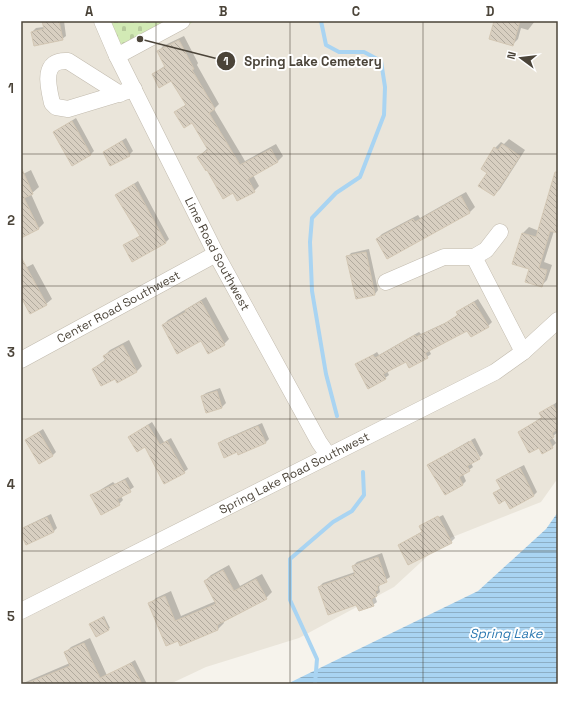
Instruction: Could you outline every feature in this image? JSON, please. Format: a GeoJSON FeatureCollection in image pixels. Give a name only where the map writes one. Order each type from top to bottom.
{"type":"FeatureCollection","features":[{"type":"Feature","properties":{"kind":"street","name":"Lime Road Southwest"},"geometry":{"type":"LineString","coordinates":[[102,21],[116,52],[127,91],[319,442],[328,455]]}},
{"type":"Feature","properties":{"kind":"street"},"geometry":{"type":"LineString","coordinates":[[116,52],[182,21]]}},
{"type":"Feature","properties":{"kind":"street"},"geometry":{"type":"LineString","coordinates":[[386,282],[444,257],[474,257],[486,250],[500,232]]}},
{"type":"Feature","properties":{"kind":"street","name":"Center Road Southwest"},"geometry":{"type":"LineString","coordinates":[[21,360],[216,254]]}},
{"type":"Feature","properties":{"kind":"street"},"geometry":{"type":"LineString","coordinates":[[474,257],[523,352]]}},
{"type":"Feature","properties":{"kind":"street","name":"Spring Lake Road Southwest"},"geometry":{"type":"LineString","coordinates":[[21,611],[495,372],[523,352],[558,320]]}},
{"type":"Feature","properties":{"kind":"shaded area"},"geometry":{"type":"Polygon","coordinates":[[[21,21],[558,21],[558,478],[541,502],[445,540],[394,587],[299,638],[206,667],[170,684],[21,684],[21,21]]]}},
{"type":"Feature","properties":{"kind":"green space"},"geometry":{"type":"Polygon","coordinates":[[[108,21],[195,21],[127,58],[108,21]]]}},
{"type":"Feature","properties":{"kind":"water","name":"Spring Lake"},"geometry":{"type":"Polygon","coordinates":[[[558,512],[558,684],[287,684],[478,591],[546,529],[558,512]]]}},
{"type":"Feature","properties":{"kind":"building"},"geometry":{"type":"Polygon","coordinates":[[[42,21],[59,21],[63,40],[34,46],[31,32],[44,29],[42,21]]]}},
{"type":"Feature","properties":{"kind":"building"},"geometry":{"type":"Polygon","coordinates":[[[494,21],[520,21],[513,46],[489,39],[494,21]]]}},
{"type":"Feature","properties":{"kind":"building"},"geometry":{"type":"Polygon","coordinates":[[[179,40],[194,69],[192,70],[215,109],[209,113],[240,165],[271,149],[278,162],[248,179],[255,192],[237,201],[233,193],[223,199],[207,170],[206,171],[197,157],[208,150],[192,123],[184,128],[174,112],[186,105],[171,81],[159,88],[152,74],[165,67],[157,51],[179,40]]]}},
{"type":"Feature","properties":{"kind":"building"},"geometry":{"type":"Polygon","coordinates":[[[72,121],[91,155],[72,166],[53,132],[72,121]]]}},
{"type":"Feature","properties":{"kind":"building"},"geometry":{"type":"Polygon","coordinates":[[[122,141],[130,156],[110,166],[103,152],[122,141]]]}},
{"type":"Feature","properties":{"kind":"building"},"geometry":{"type":"Polygon","coordinates":[[[502,144],[520,156],[494,196],[478,186],[487,173],[481,169],[494,147],[498,150],[502,144]]]}},
{"type":"Feature","properties":{"kind":"building"},"geometry":{"type":"Polygon","coordinates":[[[21,167],[33,194],[24,198],[39,229],[21,238],[21,167]]]}},
{"type":"Feature","properties":{"kind":"building"},"geometry":{"type":"Polygon","coordinates":[[[555,172],[558,172],[558,233],[550,231],[539,268],[547,270],[542,287],[525,282],[529,269],[512,264],[522,233],[536,237],[555,172]]]}},
{"type":"Feature","properties":{"kind":"building"},"geometry":{"type":"Polygon","coordinates":[[[134,184],[166,243],[132,262],[123,245],[140,236],[115,195],[134,184]]]}},
{"type":"Feature","properties":{"kind":"building"},"geometry":{"type":"Polygon","coordinates":[[[461,196],[470,213],[387,259],[376,239],[413,219],[415,222],[461,196]]]}},
{"type":"Feature","properties":{"kind":"building"},"geometry":{"type":"Polygon","coordinates":[[[366,252],[375,295],[356,299],[346,256],[366,252]]]}},
{"type":"Feature","properties":{"kind":"building"},"geometry":{"type":"Polygon","coordinates":[[[21,257],[47,305],[30,314],[21,297],[21,257]]]}},
{"type":"Feature","properties":{"kind":"building"},"geometry":{"type":"Polygon","coordinates":[[[201,301],[225,345],[208,354],[201,341],[177,354],[162,325],[186,312],[185,310],[201,301]]]}},
{"type":"Feature","properties":{"kind":"building"},"geometry":{"type":"Polygon","coordinates":[[[474,302],[489,327],[471,337],[467,331],[425,353],[428,358],[409,368],[406,362],[383,374],[386,379],[368,389],[355,364],[373,355],[375,358],[415,335],[416,337],[444,324],[458,315],[456,312],[474,302]]]}},
{"type":"Feature","properties":{"kind":"building"},"geometry":{"type":"Polygon","coordinates":[[[123,345],[137,372],[117,383],[115,379],[101,386],[92,369],[106,361],[103,356],[123,345]]]}},
{"type":"Feature","properties":{"kind":"building"},"geometry":{"type":"Polygon","coordinates":[[[217,391],[222,408],[206,413],[201,396],[217,391]]]}},
{"type":"Feature","properties":{"kind":"building"},"geometry":{"type":"Polygon","coordinates":[[[553,405],[558,413],[558,429],[552,433],[554,437],[549,440],[553,448],[542,454],[539,448],[529,453],[518,432],[542,418],[539,413],[553,405]]]}},
{"type":"Feature","properties":{"kind":"building"},"geometry":{"type":"Polygon","coordinates":[[[148,425],[160,445],[167,441],[185,473],[164,484],[145,447],[137,452],[128,437],[148,425]]]}},
{"type":"Feature","properties":{"kind":"building"},"geometry":{"type":"Polygon","coordinates":[[[258,426],[266,443],[238,455],[237,452],[224,458],[218,443],[258,426]]]}},
{"type":"Feature","properties":{"kind":"building"},"geometry":{"type":"Polygon","coordinates":[[[39,432],[53,456],[39,464],[25,440],[39,432]]]}},
{"type":"Feature","properties":{"kind":"building"},"geometry":{"type":"Polygon","coordinates":[[[471,441],[480,459],[467,466],[470,471],[459,477],[463,485],[445,495],[427,465],[471,441]]]}},
{"type":"Feature","properties":{"kind":"building"},"geometry":{"type":"Polygon","coordinates":[[[520,468],[534,496],[510,509],[505,500],[499,504],[493,493],[501,489],[496,480],[520,468]]]}},
{"type":"Feature","properties":{"kind":"building"},"geometry":{"type":"Polygon","coordinates":[[[125,480],[131,492],[117,499],[120,505],[101,515],[90,495],[125,480]]]}},
{"type":"Feature","properties":{"kind":"building"},"geometry":{"type":"Polygon","coordinates":[[[438,516],[452,543],[408,565],[398,545],[422,532],[419,526],[438,516]]]}},
{"type":"Feature","properties":{"kind":"building"},"geometry":{"type":"Polygon","coordinates":[[[47,517],[54,532],[26,545],[21,534],[21,529],[47,517]]]}},
{"type":"Feature","properties":{"kind":"building"},"geometry":{"type":"Polygon","coordinates":[[[378,557],[387,582],[377,586],[378,590],[375,591],[377,596],[371,599],[374,606],[359,611],[356,605],[328,615],[318,587],[355,574],[352,566],[378,557]]]}},
{"type":"Feature","properties":{"kind":"building"},"geometry":{"type":"Polygon","coordinates":[[[223,570],[234,591],[256,579],[267,599],[217,625],[218,630],[180,646],[178,641],[166,646],[148,603],[165,596],[175,621],[216,604],[204,581],[223,570]]]}},
{"type":"Feature","properties":{"kind":"building"},"geometry":{"type":"Polygon","coordinates":[[[103,617],[109,630],[96,637],[89,624],[103,617]]]}},
{"type":"Feature","properties":{"kind":"building"},"geometry":{"type":"Polygon","coordinates":[[[84,643],[100,678],[131,663],[142,684],[25,684],[70,666],[64,652],[84,643]]]}},
{"type":"Feature","properties":{"kind":"waterway"},"geometry":{"type":"LineString","coordinates":[[321,21],[326,45],[339,52],[364,52],[381,61],[385,87],[384,115],[360,177],[336,193],[312,218],[310,242],[312,291],[326,374],[337,416]]}},
{"type":"Feature","properties":{"kind":"waterway"},"geometry":{"type":"LineString","coordinates":[[315,684],[317,659],[290,600],[290,559],[333,522],[352,511],[364,495],[363,472]]}},
{"type":"Feature","properties":{"kind":"place","name":"Spring Lake Cemetery"},"geometry":{"type":"Point","coordinates":[140,39]}}]}
